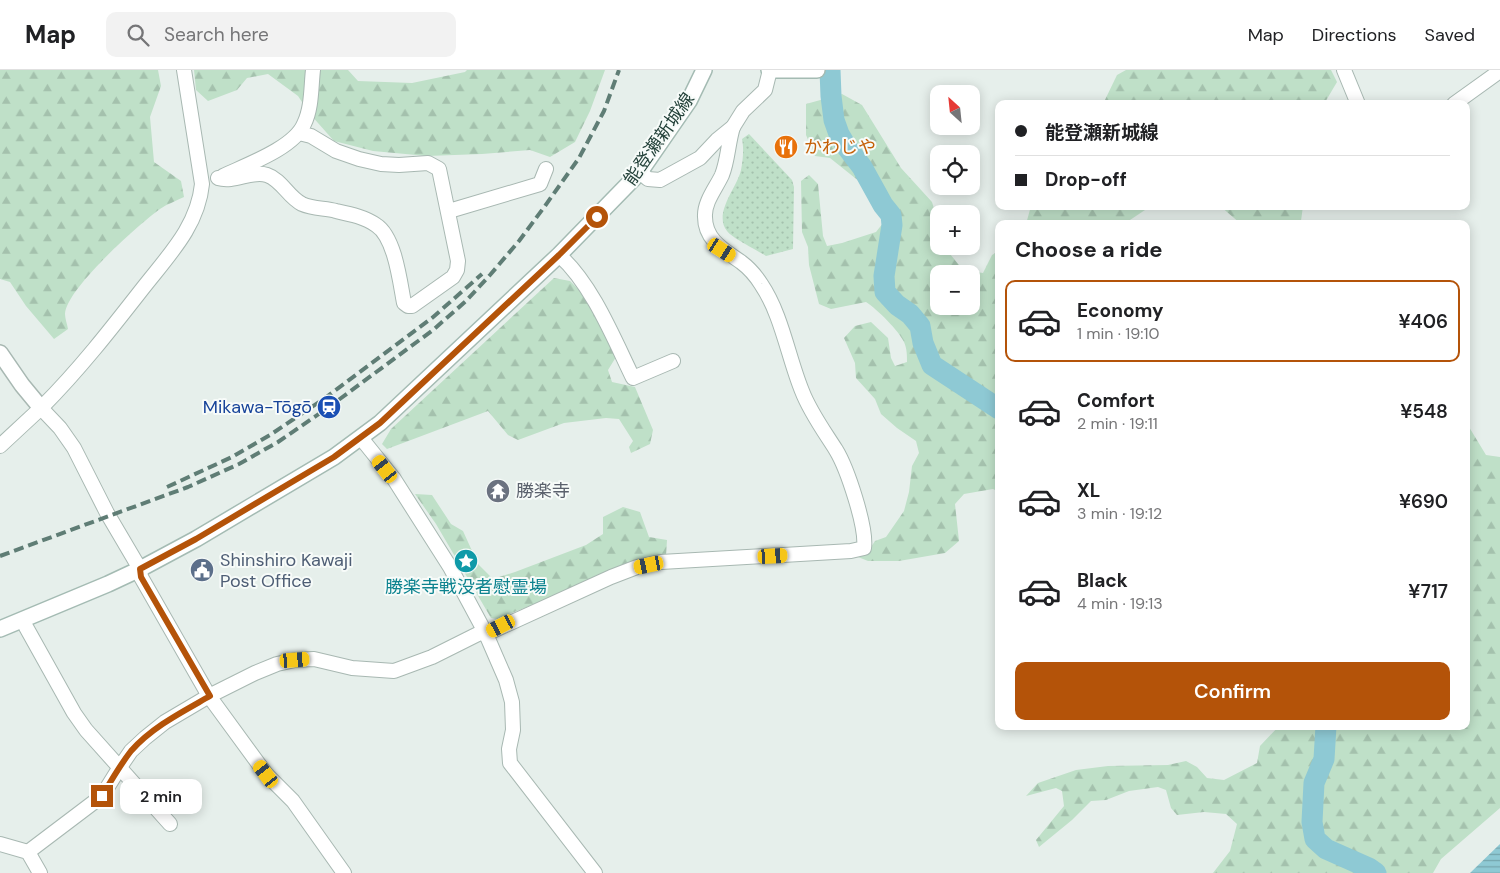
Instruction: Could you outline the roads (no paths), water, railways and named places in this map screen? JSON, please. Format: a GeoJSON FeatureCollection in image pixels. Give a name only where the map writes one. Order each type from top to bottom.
{"type":"FeatureCollection","features":[{"type":"Feature","properties":{"kind":"main road","name":"能登瀬新城線"},"geometry":{"type":"LineString","coordinates":[[0,629],[108,584],[196,539],[334,457],[380,423],[559,255],[640,172],[689,101],[704,70]]}},
{"type":"Feature","properties":{"kind":"main road"},"geometry":{"type":"LineString","coordinates":[[770,70],[816,70]]}},
{"type":"Feature","properties":{"kind":"main road"},"geometry":{"type":"LineString","coordinates":[[0,353],[41,408]]}},
{"type":"Feature","properties":{"kind":"street"},"geometry":{"type":"LineString","coordinates":[[0,446],[41,408],[78,369],[185,233],[195,214],[202,184],[184,70]]}},
{"type":"Feature","properties":{"kind":"street"},"geometry":{"type":"LineString","coordinates":[[202,184],[284,146],[299,133],[305,124],[308,111],[313,70]]}},
{"type":"Feature","properties":{"kind":"street"},"geometry":{"type":"LineString","coordinates":[[28,852],[102,796],[131,751],[165,722],[210,696],[276,664],[314,659],[352,668],[394,671],[432,656],[480,633],[486,634],[636,567],[661,562],[851,551],[864,548],[862,524],[846,472],[837,452],[814,416],[802,392],[780,326],[762,286],[752,272],[713,241],[707,231],[704,217],[708,202],[723,173],[733,127],[743,111],[765,90],[770,70]]}},
{"type":"Feature","properties":{"kind":"street"},"geometry":{"type":"LineString","coordinates":[[1344,70],[1356,100]]}},
{"type":"Feature","properties":{"kind":"street"},"geometry":{"type":"LineString","coordinates":[[1460,100],[1500,72]]}},
{"type":"Feature","properties":{"kind":"street"},"geometry":{"type":"LineString","coordinates":[[640,172],[648,179],[660,180],[700,158],[733,127]]}},
{"type":"Feature","properties":{"kind":"street"},"geometry":{"type":"LineString","coordinates":[[218,178],[224,180],[256,174],[266,175],[275,179],[293,198],[303,204],[364,218],[377,225],[384,232],[389,243],[404,303],[408,306],[412,306],[453,277],[457,270],[458,261],[439,168],[428,162],[399,165],[381,164],[359,159],[336,151],[311,136],[299,133]]}},
{"type":"Feature","properties":{"kind":"street"},"geometry":{"type":"LineString","coordinates":[[449,212],[540,184],[546,169]]}},
{"type":"Feature","properties":{"kind":"street"},"geometry":{"type":"LineString","coordinates":[[559,255],[570,264],[589,292],[633,378],[673,360]]}},
{"type":"Feature","properties":{"kind":"street"},"geometry":{"type":"LineString","coordinates":[[41,408],[60,428],[74,448],[107,513],[140,569],[141,577],[210,696],[266,774],[293,801],[344,873]]}},
{"type":"Feature","properties":{"kind":"street"},"geometry":{"type":"LineString","coordinates":[[361,438],[394,480],[450,567],[486,634],[506,680],[512,702],[510,763],[595,873]]}},
{"type":"Feature","properties":{"kind":"street"},"geometry":{"type":"LineString","coordinates":[[23,620],[74,713],[86,730],[170,824]]}},
{"type":"Feature","properties":{"kind":"street"},"geometry":{"type":"LineString","coordinates":[[0,844],[28,852],[40,873]]}},
{"type":"Feature","properties":{"kind":"water"},"geometry":{"type":"Polygon","coordinates":[[[1500,844],[1500,873],[1470,873],[1500,844]]]}},
{"type":"Feature","properties":{"kind":"waterway"},"geometry":{"type":"LineString","coordinates":[[830,70],[834,120],[839,134],[862,167],[883,205],[891,215],[892,225],[884,276],[885,292],[897,305],[910,314],[920,326],[923,343],[932,365],[995,406]]}},
{"type":"Feature","properties":{"kind":"waterway"},"geometry":{"type":"LineString","coordinates":[[1326,730],[1324,759],[1314,783],[1312,822],[1315,839],[1326,849],[1376,873]]}},
{"type":"Feature","properties":{"kind":"railway"},"geometry":{"type":"LineString","coordinates":[[0,556],[188,487],[239,464],[278,442],[329,407],[433,330],[466,301],[490,275],[545,206],[579,158],[604,111],[619,70]]}},
{"type":"Feature","properties":{"kind":"railway"},"geometry":{"type":"LineString","coordinates":[[167,487],[232,457],[270,435],[325,398],[432,318],[482,274]]}},
{"type":"Feature","properties":{"kind":"place","name":"かわじや"},"geometry":{"type":"Point","coordinates":[786,147]}},
{"type":"Feature","properties":{"kind":"place","name":"Mikawa-Tōgō"},"geometry":{"type":"Point","coordinates":[329,407]}},
{"type":"Feature","properties":{"kind":"place","name":"勝楽寺"},"geometry":{"type":"Point","coordinates":[498,491]}},
{"type":"Feature","properties":{"kind":"place","name":"勝楽寺戦没者慰霊場"},"geometry":{"type":"Point","coordinates":[466,561]}},
{"type":"Feature","properties":{"kind":"place","name":"Shinshiro Kawaji Post Office"},"geometry":{"type":"Point","coordinates":[202,570]}}]}
